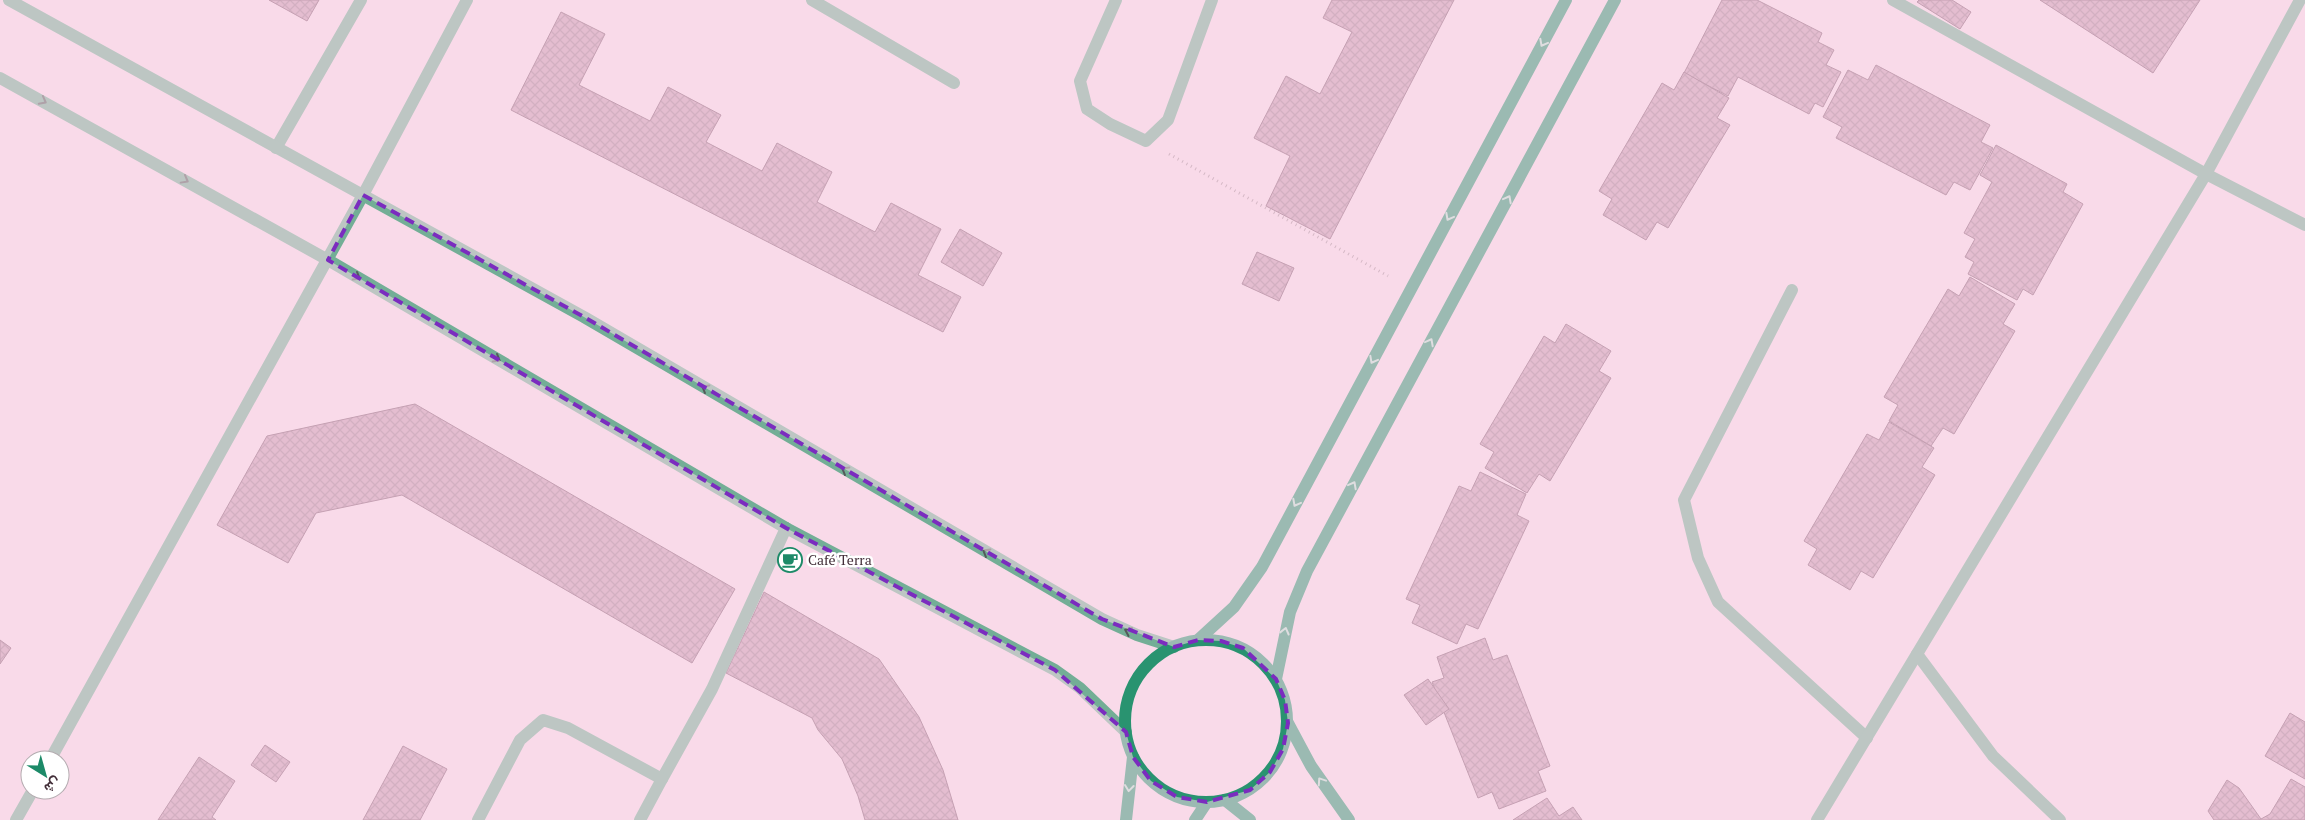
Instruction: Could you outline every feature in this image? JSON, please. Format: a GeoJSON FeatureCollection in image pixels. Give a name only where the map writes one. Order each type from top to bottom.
{"type":"FeatureCollection","features":[{"type":"Feature","properties":{"kind":"main road"},"geometry":{"type":"LineString","coordinates":[[1198,640],[1234,607],[1262,568],[1566,0]]}},
{"type":"Feature","properties":{"kind":"main road"},"geometry":{"type":"LineString","coordinates":[[1276,679],[1290,612],[1307,570],[1615,0]]}},
{"type":"Feature","properties":{"kind":"main road"},"geometry":{"type":"LineString","coordinates":[[1198,640],[1221,641],[1243,648],[1262,662],[1276,679],[1285,700],[1288,723],[1283,749],[1270,772],[1250,790],[1225,800],[1207,802],[1177,797],[1151,781],[1133,757],[1126,732],[1126,706],[1136,682],[1152,661],[1174,647],[1198,640]]}},
{"type":"Feature","properties":{"kind":"main road"},"geometry":{"type":"LineString","coordinates":[[1288,723],[1311,766],[1350,820]]}},
{"type":"Feature","properties":{"kind":"main road"},"geometry":{"type":"LineString","coordinates":[[1126,820],[1133,757]]}},
{"type":"Feature","properties":{"kind":"main road"},"geometry":{"type":"LineString","coordinates":[[1225,800],[1250,820]]}},
{"type":"Feature","properties":{"kind":"main road"},"geometry":{"type":"LineString","coordinates":[[1196,820],[1207,802]]}},
{"type":"Feature","properties":{"kind":"street"},"geometry":{"type":"LineString","coordinates":[[8,0],[584,317],[1102,619],[1137,635],[1174,647]]}},
{"type":"Feature","properties":{"kind":"street"},"geometry":{"type":"LineString","coordinates":[[276,148],[361,0]]}},
{"type":"Feature","properties":{"kind":"street"},"geometry":{"type":"LineString","coordinates":[[56,750],[328,260],[467,0]]}},
{"type":"Feature","properties":{"kind":"street"},"geometry":{"type":"LineString","coordinates":[[812,0],[954,83]]}},
{"type":"Feature","properties":{"kind":"street"},"geometry":{"type":"LineString","coordinates":[[1116,0],[1080,81],[1087,109],[1110,124],[1146,140],[1168,120],[1212,0]]}},
{"type":"Feature","properties":{"kind":"street"},"geometry":{"type":"LineString","coordinates":[[1893,0],[2206,174],[2305,225]]}},
{"type":"Feature","properties":{"kind":"street"},"geometry":{"type":"LineString","coordinates":[[1817,820],[2206,174],[2300,0]]}},
{"type":"Feature","properties":{"kind":"street"},"geometry":{"type":"LineString","coordinates":[[0,78],[328,260],[786,528],[1055,670],[1080,688],[1126,732]]}},
{"type":"Feature","properties":{"kind":"street"},"geometry":{"type":"LineString","coordinates":[[1792,290],[1684,500],[1698,558],[1718,602],[1867,738]]}},
{"type":"Feature","properties":{"kind":"street"},"geometry":{"type":"LineString","coordinates":[[640,820],[712,689],[786,528]]}},
{"type":"Feature","properties":{"kind":"street"},"geometry":{"type":"LineString","coordinates":[[1917,654],[1994,756],[2060,820]]}},
{"type":"Feature","properties":{"kind":"street"},"geometry":{"type":"LineString","coordinates":[[478,820],[520,740],[544,720],[568,728],[662,779]]}},
{"type":"Feature","properties":{"kind":"street"},"geometry":{"type":"LineString","coordinates":[[16,820],[27,800]]}},
{"type":"Feature","properties":{"kind":"path"},"geometry":{"type":"LineString","coordinates":[[1146,140],[1410,289]]}},
{"type":"Feature","properties":{"kind":"highlighted area"},"geometry":{"type":"Polygon","coordinates":[[[363,195],[584,317],[1102,619],[1174,647],[1198,640],[1221,641],[1243,648],[1276,679],[1285,700],[1288,723],[1283,749],[1270,772],[1250,790],[1207,802],[1177,797],[1151,781],[1133,757],[1126,732],[1055,670],[786,528],[328,260],[363,195]]]}},
{"type":"Feature","properties":{"kind":"building"},"geometry":{"type":"Polygon","coordinates":[[[269,0],[319,0],[307,21],[269,0]]]}},
{"type":"Feature","properties":{"kind":"building"},"geometry":{"type":"Polygon","coordinates":[[[1332,0],[1454,0],[1330,239],[1266,206],[1290,156],[1254,138],[1286,76],[1320,94],[1352,32],[1323,18],[1332,0]]]}},
{"type":"Feature","properties":{"kind":"building"},"geometry":{"type":"Polygon","coordinates":[[[1722,0],[1757,0],[1822,33],[1818,42],[1834,50],[1826,65],[1841,72],[1823,107],[1815,103],[1809,114],[1738,77],[1728,96],[1684,73],[1722,0]]]}},
{"type":"Feature","properties":{"kind":"building"},"geometry":{"type":"Polygon","coordinates":[[[1919,0],[1952,0],[1971,12],[1960,29],[1917,2],[1919,0]]]}},
{"type":"Feature","properties":{"kind":"building"},"geometry":{"type":"Polygon","coordinates":[[[2040,0],[2200,0],[2153,73],[2040,0]]]}},
{"type":"Feature","properties":{"kind":"building"},"geometry":{"type":"Polygon","coordinates":[[[561,12],[605,34],[579,85],[650,121],[668,87],[721,115],[706,142],[762,171],[777,143],[832,172],[817,202],[875,232],[891,203],[941,229],[918,275],[961,297],[943,332],[511,110],[561,12]]]}},
{"type":"Feature","properties":{"kind":"building"},"geometry":{"type":"Polygon","coordinates":[[[1876,65],[1990,125],[1981,142],[1993,148],[1970,190],[1954,182],[1946,195],[1836,138],[1842,127],[1823,117],[1848,70],[1868,80],[1876,65]]]}},
{"type":"Feature","properties":{"kind":"building"},"geometry":{"type":"Polygon","coordinates":[[[1684,72],[1729,98],[1717,118],[1730,125],[1668,228],[1657,222],[1646,240],[1603,215],[1612,199],[1599,191],[1662,83],[1674,90],[1684,72]]]}},
{"type":"Feature","properties":{"kind":"building"},"geometry":{"type":"Polygon","coordinates":[[[1996,145],[2067,184],[2063,192],[2083,204],[2033,295],[2023,289],[2017,300],[1968,274],[1974,262],[1965,257],[1975,239],[1964,233],[1992,182],[1980,175],[1996,145]]]}},
{"type":"Feature","properties":{"kind":"building"},"geometry":{"type":"Polygon","coordinates":[[[960,229],[1002,253],[983,286],[941,262],[960,229]]]}},
{"type":"Feature","properties":{"kind":"building"},"geometry":{"type":"Polygon","coordinates":[[[1257,252],[1294,268],[1279,301],[1242,284],[1257,252]]]}},
{"type":"Feature","properties":{"kind":"building"},"geometry":{"type":"Polygon","coordinates":[[[1970,277],[2015,304],[2003,324],[2015,331],[1954,434],[1943,428],[1931,446],[1889,421],[1898,405],[1884,397],[1948,289],[1959,296],[1970,277]]]}},
{"type":"Feature","properties":{"kind":"building"},"geometry":{"type":"Polygon","coordinates":[[[1566,324],[1611,351],[1599,371],[1611,378],[1550,481],[1539,474],[1527,493],[1485,468],[1494,452],[1480,444],[1544,336],[1555,343],[1566,324]]]}},
{"type":"Feature","properties":{"kind":"building"},"geometry":{"type":"Polygon","coordinates":[[[415,404],[735,589],[692,663],[402,495],[316,513],[288,563],[217,525],[267,436],[415,404]]]}},
{"type":"Feature","properties":{"kind":"building"},"geometry":{"type":"Polygon","coordinates":[[[1889,422],[1934,448],[1922,467],[1935,475],[1873,578],[1861,571],[1850,590],[1808,565],[1817,549],[1804,541],[1867,434],[1879,440],[1889,422]]]}},
{"type":"Feature","properties":{"kind":"building"},"geometry":{"type":"Polygon","coordinates":[[[1480,472],[1526,494],[1517,515],[1529,521],[1478,629],[1466,624],[1457,644],[1412,623],[1420,605],[1406,599],[1459,486],[1471,491],[1480,472]]]}},
{"type":"Feature","properties":{"kind":"building"},"geometry":{"type":"Polygon","coordinates":[[[764,592],[879,659],[919,717],[943,770],[958,820],[865,820],[858,796],[842,759],[818,730],[812,718],[726,673],[764,592]]]}},
{"type":"Feature","properties":{"kind":"building"},"geometry":{"type":"Polygon","coordinates":[[[1485,638],[1493,660],[1507,655],[1550,766],[1538,771],[1546,791],[1499,809],[1492,792],[1478,798],[1432,682],[1444,678],[1437,657],[1485,638]]]}},
{"type":"Feature","properties":{"kind":"building"},"geometry":{"type":"Polygon","coordinates":[[[0,640],[11,648],[0,664],[0,640]]]}},
{"type":"Feature","properties":{"kind":"building"},"geometry":{"type":"Polygon","coordinates":[[[1428,679],[1449,709],[1426,725],[1404,695],[1428,679]]]}},
{"type":"Feature","properties":{"kind":"building"},"geometry":{"type":"Polygon","coordinates":[[[2290,713],[2305,722],[2305,779],[2265,756],[2290,713]]]}},
{"type":"Feature","properties":{"kind":"building"},"geometry":{"type":"Polygon","coordinates":[[[265,745],[290,762],[276,782],[251,765],[265,745]]]}},
{"type":"Feature","properties":{"kind":"building"},"geometry":{"type":"Polygon","coordinates":[[[403,746],[447,769],[420,820],[363,820],[403,746]]]}},
{"type":"Feature","properties":{"kind":"building"},"geometry":{"type":"Polygon","coordinates":[[[199,757],[235,781],[212,817],[216,820],[158,820],[199,757]]]}},
{"type":"Feature","properties":{"kind":"building"},"geometry":{"type":"Polygon","coordinates":[[[2291,779],[2305,787],[2305,820],[2214,820],[2208,811],[2227,780],[2239,788],[2261,819],[2270,814],[2291,779]]]}},
{"type":"Feature","properties":{"kind":"building"},"geometry":{"type":"Polygon","coordinates":[[[1547,798],[1559,816],[1573,807],[1582,820],[1513,820],[1547,798]]]}},
{"type":"Feature","properties":{"kind":"place","name":"Café Terra"},"geometry":{"type":"Point","coordinates":[790,560]}}]}
